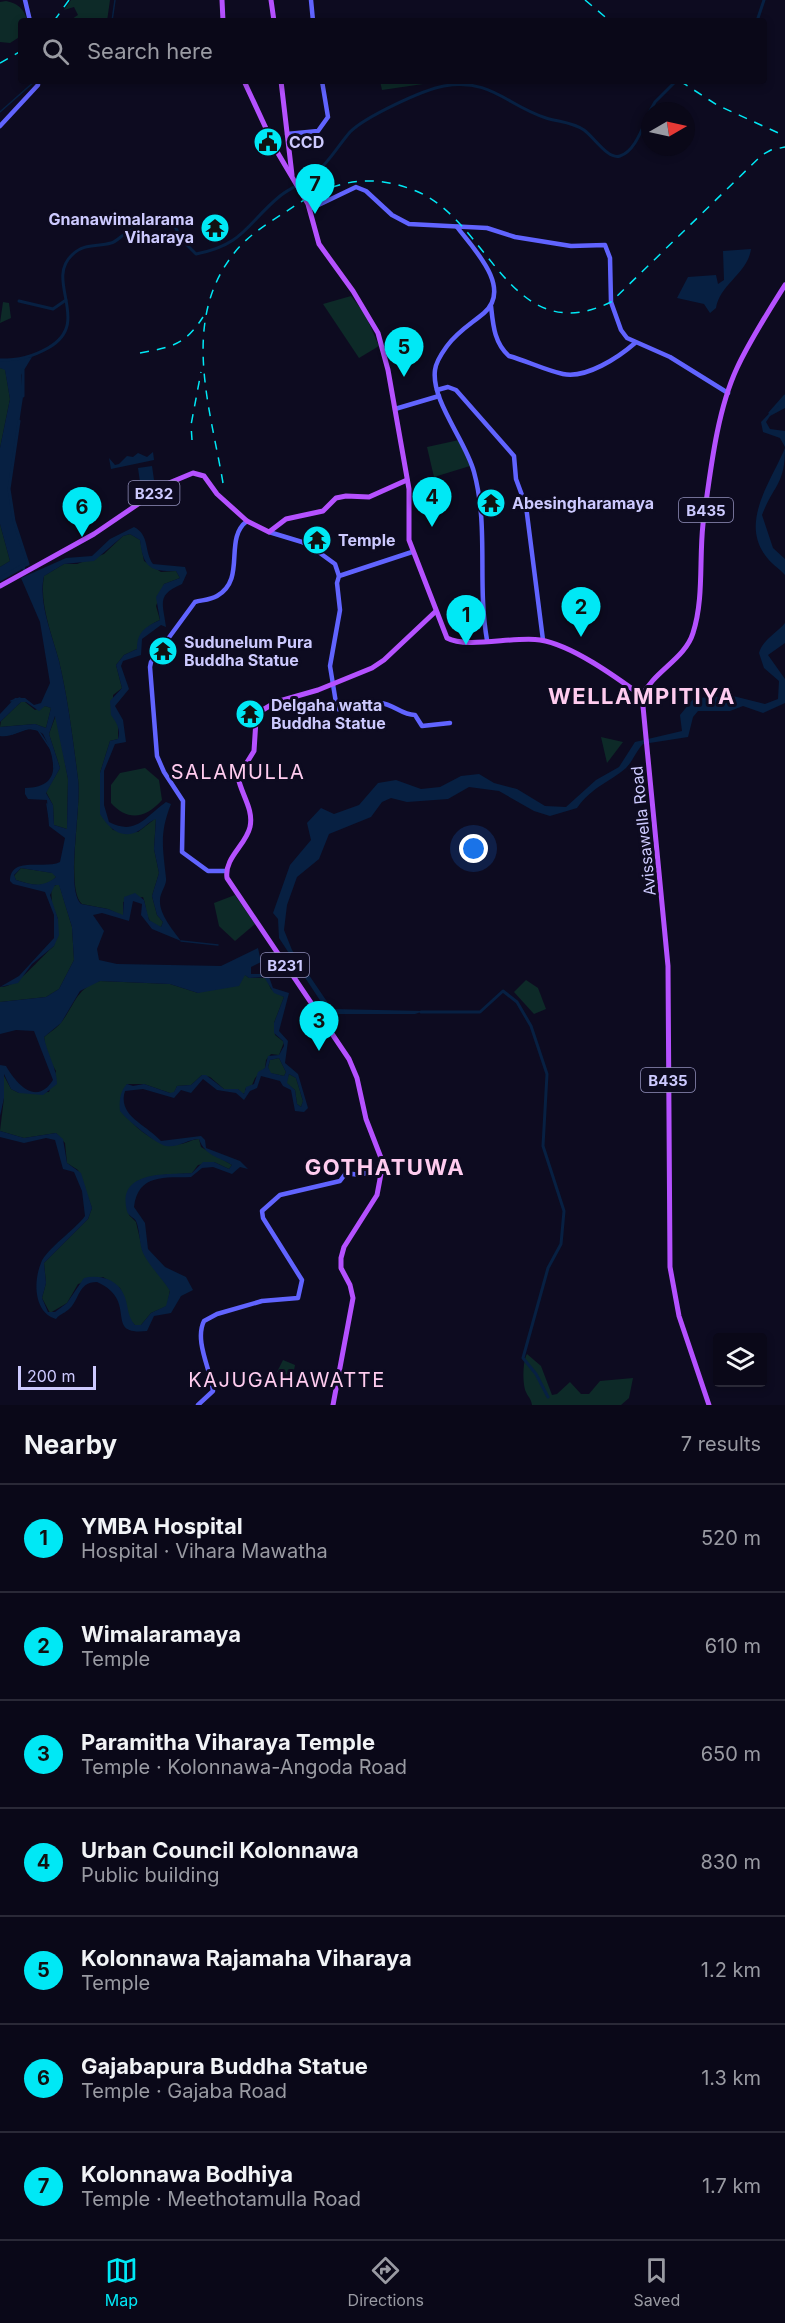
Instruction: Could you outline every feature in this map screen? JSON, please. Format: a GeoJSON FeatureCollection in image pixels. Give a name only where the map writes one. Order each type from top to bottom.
{"type":"FeatureCollection","features":[{"type":"Feature","properties":{"kind":"main road"},"geometry":{"type":"LineString","coordinates":[[222,0],[223,18]]}},
{"type":"Feature","properties":{"kind":"main road"},"geometry":{"type":"LineString","coordinates":[[271,0],[274,18]]}},
{"type":"Feature","properties":{"kind":"main road"},"geometry":{"type":"LineString","coordinates":[[246,84],[310,209],[319,244],[353,291],[378,333],[395,409],[407,480],[410,500],[408,533],[412,552],[426,580],[438,619],[450,640],[460,643],[487,640],[543,640],[607,670],[642,696]]}},
{"type":"Feature","properties":{"kind":"main road"},"geometry":{"type":"LineString","coordinates":[[281,84],[287,134],[286,160]]}},
{"type":"Feature","properties":{"kind":"main road","name":"B435"},"geometry":{"type":"LineString","coordinates":[[642,696],[655,675],[685,649],[692,636],[697,617],[703,526],[728,393],[737,368],[782,296],[785,285]]}},
{"type":"Feature","properties":{"kind":"main road","name":"B232"},"geometry":{"type":"LineString","coordinates":[[0,586],[94,534],[169,483],[193,473],[204,476],[218,494],[247,521],[269,532]]}},
{"type":"Feature","properties":{"kind":"main road"},"geometry":{"type":"LineString","coordinates":[[269,532],[286,519],[322,511],[336,498],[369,497],[407,480]]}},
{"type":"Feature","properties":{"kind":"main road"},"geometry":{"type":"LineString","coordinates":[[226,872],[251,824],[249,808],[238,777],[254,751],[259,714],[276,702],[332,685],[384,660],[435,612]]}},
{"type":"Feature","properties":{"kind":"main road"},"geometry":{"type":"LineString","coordinates":[[428,620],[438,619]]}},
{"type":"Feature","properties":{"kind":"main road","name":"Avissawella Road"},"geometry":{"type":"LineString","coordinates":[[642,696],[668,966],[669,1267],[679,1316],[709,1405]]}},
{"type":"Feature","properties":{"kind":"main road","name":"B231"},"geometry":{"type":"LineString","coordinates":[[226,872],[228,881],[349,1059],[358,1082],[366,1119],[382,1153],[383,1168]]}},
{"type":"Feature","properties":{"kind":"main road"},"geometry":{"type":"LineString","coordinates":[[333,1405],[353,1298],[350,1285],[341,1268],[341,1258],[344,1248],[376,1195],[383,1168]]}},
{"type":"Feature","properties":{"kind":"street"},"geometry":{"type":"LineString","coordinates":[[25,0],[29,18]]}},
{"type":"Feature","properties":{"kind":"street"},"geometry":{"type":"LineString","coordinates":[[311,0],[313,18]]}},
{"type":"Feature","properties":{"kind":"street"},"geometry":{"type":"LineString","coordinates":[[0,126],[37,84]]}},
{"type":"Feature","properties":{"kind":"street"},"geometry":{"type":"LineString","coordinates":[[287,134],[318,131],[328,117],[322,84]]}},
{"type":"Feature","properties":{"kind":"street"},"geometry":{"type":"LineString","coordinates":[[310,209],[356,187],[366,191],[392,215],[406,223],[420,226],[487,228],[515,237],[571,246],[605,245],[610,258],[611,302],[621,330],[635,343],[670,357],[728,393]]}},
{"type":"Feature","properties":{"kind":"street"},"geometry":{"type":"LineString","coordinates":[[457,227],[481,259],[494,282],[495,293],[491,306],[494,331],[504,352],[509,356],[563,374],[573,374],[608,363],[635,343]]}},
{"type":"Feature","properties":{"kind":"street"},"geometry":{"type":"LineString","coordinates":[[487,640],[483,615],[483,531],[474,471],[438,393],[435,369],[443,351],[464,327],[491,306]]}},
{"type":"Feature","properties":{"kind":"street"},"geometry":{"type":"LineString","coordinates":[[395,409],[448,387],[456,390],[514,456],[516,479],[526,506],[543,640]]}},
{"type":"Feature","properties":{"kind":"street"},"geometry":{"type":"LineString","coordinates":[[226,872],[208,871],[182,852],[183,801],[164,772],[157,756],[150,667],[151,662],[195,602],[211,599],[227,589],[234,573],[236,539],[242,525],[247,521]]}},
{"type":"Feature","properties":{"kind":"street"},"geometry":{"type":"LineString","coordinates":[[269,532],[314,548],[335,564],[339,576],[337,583],[340,610],[330,666],[336,707],[340,711],[379,703],[390,705],[405,715],[415,715],[423,727],[450,723]]}},
{"type":"Feature","properties":{"kind":"street"},"geometry":{"type":"LineString","coordinates":[[339,576],[412,552]]}},
{"type":"Feature","properties":{"kind":"street"},"geometry":{"type":"LineString","coordinates":[[198,1405],[213,1391],[200,1334],[204,1321],[217,1314],[262,1301],[298,1298],[302,1280],[284,1254],[275,1233],[263,1218],[262,1211],[280,1194],[340,1180],[346,1173],[358,1175],[383,1168]]}},
{"type":"Feature","properties":{"kind":"green space"},"geometry":{"type":"Polygon","coordinates":[[[71,0],[110,0],[107,18],[74,18],[78,15],[74,7],[64,10],[71,0]]]}},
{"type":"Feature","properties":{"kind":"green space"},"geometry":{"type":"Polygon","coordinates":[[[0,2],[14,3],[20,7],[26,18],[18,18],[18,38],[10,43],[0,42],[0,2]]]}},
{"type":"Feature","properties":{"kind":"green space"},"geometry":{"type":"Polygon","coordinates":[[[381,84],[423,84],[382,90],[381,84]]]}},
{"type":"Feature","properties":{"kind":"green space"},"geometry":{"type":"Polygon","coordinates":[[[351,296],[365,314],[379,346],[359,358],[323,304],[351,296]]]}},
{"type":"Feature","properties":{"kind":"green space"},"geometry":{"type":"Polygon","coordinates":[[[3,302],[9,303],[11,318],[0,323],[3,302]]]}},
{"type":"Feature","properties":{"kind":"green space"},"geometry":{"type":"Polygon","coordinates":[[[0,368],[5,369],[10,399],[0,448],[0,368]]]}},
{"type":"Feature","properties":{"kind":"green space"},"geometry":{"type":"Polygon","coordinates":[[[459,440],[470,466],[434,477],[427,447],[459,440]]]}},
{"type":"Feature","properties":{"kind":"green space"},"geometry":{"type":"Polygon","coordinates":[[[0,524],[10,561],[0,567],[0,524]]]}},
{"type":"Feature","properties":{"kind":"green space"},"geometry":{"type":"Polygon","coordinates":[[[130,534],[140,540],[144,561],[161,572],[176,571],[180,578],[164,584],[156,606],[160,620],[144,631],[137,649],[124,655],[116,665],[122,688],[113,695],[113,717],[118,721],[118,739],[110,741],[100,773],[100,813],[113,830],[138,832],[156,818],[154,849],[159,873],[152,896],[157,915],[163,922],[161,927],[149,919],[143,897],[123,902],[123,916],[108,909],[82,904],[77,896],[74,865],[78,779],[65,690],[43,597],[44,576],[64,564],[77,564],[104,554],[123,536],[130,534]]]}},
{"type":"Feature","properties":{"kind":"green space"},"geometry":{"type":"Polygon","coordinates":[[[21,702],[25,702],[35,710],[45,706],[51,708],[46,728],[35,724],[0,727],[1,721],[21,702]]]}},
{"type":"Feature","properties":{"kind":"green space"},"geometry":{"type":"Polygon","coordinates":[[[56,715],[68,779],[67,829],[54,825],[53,805],[46,792],[60,768],[49,734],[56,715]]]}},
{"type":"Feature","properties":{"kind":"green space"},"geometry":{"type":"Polygon","coordinates":[[[601,737],[623,742],[607,763],[601,737]]]}},
{"type":"Feature","properties":{"kind":"green space"},"geometry":{"type":"Polygon","coordinates":[[[145,768],[159,780],[162,800],[143,814],[124,813],[111,803],[111,785],[120,773],[145,768]]]}},
{"type":"Feature","properties":{"kind":"green space"},"geometry":{"type":"Polygon","coordinates":[[[21,868],[53,873],[56,877],[42,885],[27,883],[16,880],[14,876],[21,868]]]}},
{"type":"Feature","properties":{"kind":"green space"},"geometry":{"type":"Polygon","coordinates":[[[59,884],[72,927],[74,960],[59,989],[46,997],[0,1002],[0,987],[14,983],[21,978],[54,946],[58,919],[52,904],[51,887],[59,884]]]}},
{"type":"Feature","properties":{"kind":"green space"},"geometry":{"type":"Polygon","coordinates":[[[235,895],[255,924],[235,941],[219,926],[214,903],[235,895]]]}},
{"type":"Feature","properties":{"kind":"green space"},"geometry":{"type":"Polygon","coordinates":[[[244,974],[249,978],[266,978],[271,989],[284,997],[274,1023],[275,1035],[284,1042],[279,1055],[271,1054],[266,1060],[265,1068],[255,1078],[252,1085],[245,1089],[245,1093],[242,1094],[238,1089],[224,1089],[210,1077],[202,1075],[191,1085],[177,1086],[174,1093],[144,1084],[127,1084],[120,1107],[138,1128],[154,1139],[163,1143],[181,1144],[199,1139],[201,1147],[232,1165],[229,1169],[214,1162],[198,1165],[192,1173],[148,1177],[134,1184],[130,1190],[129,1215],[136,1222],[143,1252],[170,1290],[167,1306],[151,1313],[141,1325],[135,1325],[129,1319],[120,1288],[103,1277],[78,1284],[67,1303],[50,1313],[42,1298],[46,1283],[44,1263],[88,1219],[92,1208],[78,1170],[67,1163],[65,1143],[56,1133],[24,1138],[0,1131],[4,1098],[3,1074],[11,1089],[19,1093],[49,1092],[56,1071],[47,1056],[44,1037],[59,1025],[80,994],[92,984],[100,981],[170,984],[198,993],[244,974]]]}},
{"type":"Feature","properties":{"kind":"green space"},"geometry":{"type":"Polygon","coordinates":[[[526,980],[538,988],[546,1009],[534,1014],[514,992],[526,980]]]}},
{"type":"Feature","properties":{"kind":"green space"},"geometry":{"type":"Polygon","coordinates":[[[279,1058],[286,1072],[284,1076],[270,1073],[268,1067],[270,1060],[279,1058]]]}},
{"type":"Feature","properties":{"kind":"green space"},"geometry":{"type":"Polygon","coordinates":[[[289,1074],[296,1078],[303,1101],[301,1107],[297,1104],[295,1090],[286,1083],[289,1074]]]}},
{"type":"Feature","properties":{"kind":"green space"},"geometry":{"type":"Polygon","coordinates":[[[527,1354],[541,1366],[552,1395],[557,1394],[570,1382],[581,1394],[589,1394],[600,1381],[633,1378],[629,1398],[621,1405],[532,1405],[524,1383],[527,1354]]]}},
{"type":"Feature","properties":{"kind":"green space"},"geometry":{"type":"Polygon","coordinates":[[[283,1360],[295,1365],[293,1376],[277,1372],[283,1360]]]}},
{"type":"Feature","properties":{"kind":"water"},"geometry":{"type":"Polygon","coordinates":[[[751,249],[745,265],[723,292],[716,308],[710,313],[704,304],[677,298],[688,277],[716,275],[718,284],[724,280],[723,251],[751,249]]]}},
{"type":"Feature","properties":{"kind":"water"},"geometry":{"type":"Polygon","coordinates":[[[32,357],[21,375],[23,397],[9,489],[14,521],[28,564],[0,579],[0,567],[10,561],[0,524],[0,448],[10,399],[5,370],[0,368],[0,360],[32,357]]]}},
{"type":"Feature","properties":{"kind":"water"},"geometry":{"type":"Polygon","coordinates":[[[785,397],[785,408],[770,416],[766,422],[770,429],[785,431],[785,447],[780,438],[763,432],[761,422],[785,397]]]}},
{"type":"Feature","properties":{"kind":"water"},"geometry":{"type":"Polygon","coordinates":[[[785,448],[781,477],[762,515],[773,548],[785,559],[785,575],[765,555],[758,542],[756,528],[757,515],[766,487],[785,448]]]}},
{"type":"Feature","properties":{"kind":"water"},"geometry":{"type":"Polygon","coordinates":[[[153,452],[154,460],[111,469],[109,458],[115,465],[127,456],[133,457],[138,453],[147,457],[153,452]]]}},
{"type":"Feature","properties":{"kind":"water"},"geometry":{"type":"Polygon","coordinates":[[[152,466],[154,480],[140,482],[138,468],[152,466]]]}},
{"type":"Feature","properties":{"kind":"water"},"geometry":{"type":"Polygon","coordinates":[[[134,527],[145,539],[153,564],[185,567],[187,573],[182,584],[168,592],[163,601],[166,627],[161,625],[142,639],[141,655],[123,661],[121,666],[129,689],[115,706],[123,720],[126,742],[115,744],[104,771],[104,805],[109,822],[118,826],[133,826],[146,819],[166,802],[171,804],[163,833],[166,881],[160,897],[160,905],[167,922],[181,941],[152,929],[141,915],[142,904],[133,901],[129,921],[102,913],[93,915],[104,931],[97,949],[99,960],[117,964],[221,966],[258,948],[261,962],[251,967],[251,974],[268,974],[273,988],[289,993],[279,1031],[288,1041],[285,1063],[298,1074],[308,1108],[304,1112],[295,1111],[291,1090],[283,1086],[280,1081],[261,1076],[257,1088],[250,1091],[244,1100],[236,1093],[217,1090],[203,1079],[191,1093],[181,1090],[174,1098],[143,1089],[125,1091],[125,1107],[129,1114],[161,1141],[201,1136],[205,1140],[206,1148],[240,1161],[248,1169],[240,1167],[232,1174],[213,1167],[202,1168],[191,1177],[163,1178],[147,1183],[141,1188],[134,1207],[145,1223],[148,1249],[165,1267],[186,1277],[193,1290],[181,1296],[171,1313],[154,1316],[147,1331],[134,1331],[126,1328],[117,1298],[110,1290],[97,1282],[82,1288],[72,1306],[56,1319],[43,1310],[37,1296],[38,1271],[49,1252],[85,1216],[82,1191],[74,1172],[63,1169],[55,1140],[46,1138],[24,1143],[0,1137],[0,1131],[24,1138],[56,1133],[63,1139],[67,1163],[81,1173],[92,1208],[88,1219],[44,1263],[46,1283],[42,1298],[48,1312],[55,1312],[67,1303],[84,1278],[101,1277],[112,1281],[120,1288],[132,1321],[135,1325],[141,1325],[151,1313],[166,1306],[170,1291],[143,1253],[136,1221],[127,1211],[126,1197],[129,1188],[137,1181],[147,1177],[192,1173],[203,1162],[214,1162],[229,1169],[232,1165],[209,1153],[199,1139],[166,1146],[149,1136],[120,1111],[123,1090],[127,1084],[133,1086],[144,1084],[170,1093],[174,1092],[177,1086],[191,1085],[202,1075],[206,1075],[224,1089],[238,1089],[244,1094],[246,1087],[254,1084],[258,1072],[265,1068],[268,1056],[279,1055],[284,1046],[283,1041],[274,1033],[274,1023],[284,997],[274,993],[264,977],[249,978],[245,975],[239,986],[198,993],[170,984],[100,981],[80,991],[61,1023],[44,1037],[57,1084],[43,1095],[19,1093],[11,1089],[4,1074],[4,1098],[0,1116],[0,1065],[6,1066],[21,1085],[33,1092],[40,1092],[47,1088],[53,1080],[34,1031],[16,1030],[0,1034],[0,1002],[46,997],[59,989],[74,960],[72,927],[59,885],[55,885],[50,895],[58,919],[59,935],[54,946],[32,964],[18,983],[0,987],[19,976],[54,938],[54,915],[45,892],[13,884],[10,881],[12,873],[16,868],[22,866],[60,862],[65,838],[49,826],[47,800],[28,799],[25,794],[25,788],[37,787],[46,783],[51,777],[53,761],[43,734],[32,729],[0,736],[0,727],[35,724],[46,728],[51,708],[45,706],[39,711],[26,702],[21,702],[0,722],[0,714],[15,698],[25,698],[34,705],[41,703],[50,683],[40,622],[21,578],[66,558],[92,556],[110,539],[134,527]],[[130,534],[123,536],[94,561],[64,564],[44,576],[43,597],[65,690],[78,779],[74,865],[76,896],[81,904],[108,909],[123,915],[124,897],[135,893],[144,900],[149,920],[161,927],[163,922],[157,915],[152,896],[159,873],[154,849],[156,819],[134,833],[122,834],[112,829],[100,814],[100,773],[110,741],[118,739],[119,735],[118,726],[111,715],[110,701],[122,688],[116,665],[124,655],[137,649],[140,634],[160,620],[156,597],[164,584],[180,578],[176,571],[159,570],[149,566],[143,556],[140,540],[130,534]],[[55,716],[49,734],[60,768],[46,793],[53,805],[54,825],[67,829],[68,779],[55,716]],[[21,868],[14,875],[16,880],[37,884],[47,883],[56,877],[52,873],[21,868]],[[279,1058],[270,1060],[268,1067],[271,1073],[284,1076],[286,1072],[279,1058]],[[289,1074],[287,1083],[295,1090],[297,1104],[301,1107],[303,1101],[296,1078],[289,1074]]]}},
{"type":"Feature","properties":{"kind":"water"},"geometry":{"type":"Polygon","coordinates":[[[785,623],[785,643],[768,655],[785,679],[785,703],[763,713],[743,706],[730,711],[698,711],[693,717],[688,737],[643,744],[626,768],[594,790],[577,808],[550,816],[534,811],[499,791],[469,787],[448,799],[407,802],[391,798],[382,802],[371,817],[329,834],[319,859],[297,877],[287,905],[284,930],[292,950],[332,1009],[424,1011],[415,1014],[333,1014],[327,1011],[279,938],[278,919],[273,913],[290,865],[311,840],[307,823],[321,808],[334,814],[359,805],[378,783],[396,780],[421,789],[440,787],[461,776],[479,774],[494,783],[517,789],[545,806],[566,807],[596,780],[619,767],[635,742],[682,731],[680,715],[694,698],[733,696],[765,704],[778,699],[779,681],[764,668],[759,653],[767,640],[785,623]]]}},
{"type":"Feature","properties":{"kind":"waterway"},"geometry":{"type":"LineString","coordinates":[[112,18],[115,0]]}},
{"type":"Feature","properties":{"kind":"waterway"},"geometry":{"type":"LineString","coordinates":[[758,18],[764,0]]}},
{"type":"Feature","properties":{"kind":"waterway"},"geometry":{"type":"LineString","coordinates":[[0,112],[32,84]]}},
{"type":"Feature","properties":{"kind":"waterway"},"geometry":{"type":"LineString","coordinates":[[655,102],[673,84]]}},
{"type":"Feature","properties":{"kind":"waterway"},"geometry":{"type":"LineString","coordinates":[[0,360],[31,356],[48,348],[61,338],[67,327],[68,314],[63,277],[65,265],[77,251],[113,242],[143,225],[155,224],[174,225],[183,241],[196,254],[225,245],[244,232],[280,196],[315,174],[357,126],[394,105],[422,93],[444,86],[460,85],[486,89],[532,113],[579,127],[615,156],[626,153],[641,131]]}},
{"type":"Feature","properties":{"kind":"waterway"},"geometry":{"type":"LineString","coordinates":[[19,301],[53,309],[66,300]]}},
{"type":"Feature","properties":{"kind":"waterway"},"geometry":{"type":"LineString","coordinates":[[23,370],[23,396]]}},
{"type":"Feature","properties":{"kind":"waterway"},"geometry":{"type":"LineString","coordinates":[[770,413],[785,396]]}},
{"type":"Feature","properties":{"kind":"waterway"},"geometry":{"type":"LineString","coordinates":[[19,421],[9,489],[14,521],[28,564],[23,566],[25,572]]}},
{"type":"Feature","properties":{"kind":"waterway"},"geometry":{"type":"LineString","coordinates":[[0,579],[23,566]]}},
{"type":"Feature","properties":{"kind":"waterway"},"geometry":{"type":"LineString","coordinates":[[11,701],[20,698]]}},
{"type":"Feature","properties":{"kind":"waterway"},"geometry":{"type":"LineString","coordinates":[[12,734],[29,728],[38,730],[50,748]]}},
{"type":"Feature","properties":{"kind":"waterway"},"geometry":{"type":"LineString","coordinates":[[53,755],[54,768]]}},
{"type":"Feature","properties":{"kind":"waterway"},"geometry":{"type":"LineString","coordinates":[[47,804],[49,817]]}},
{"type":"Feature","properties":{"kind":"waterway"},"geometry":{"type":"LineString","coordinates":[[181,941],[218,945]]}},
{"type":"Feature","properties":{"kind":"waterway"},"geometry":{"type":"LineString","coordinates":[[421,1012],[480,1012],[503,991],[517,1002],[531,1026],[547,1074],[543,1146],[564,1211],[561,1244],[548,1268],[523,1358],[536,1374],[548,1397]]}},
{"type":"Feature","properties":{"kind":"railway"},"geometry":{"type":"LineString","coordinates":[[56,18],[69,0]]}},
{"type":"Feature","properties":{"kind":"railway"},"geometry":{"type":"LineString","coordinates":[[585,0],[606,18]]}},
{"type":"Feature","properties":{"kind":"railway"},"geometry":{"type":"LineString","coordinates":[[0,63],[18,53]]}},
{"type":"Feature","properties":{"kind":"railway"},"geometry":{"type":"LineString","coordinates":[[685,84],[717,105],[785,136]]}},
{"type":"Feature","properties":{"kind":"railway"},"geometry":{"type":"LineString","coordinates":[[223,483],[204,364],[204,335],[208,306],[218,278],[241,245],[256,232],[311,196],[340,185],[369,181],[400,185],[416,191],[441,206],[463,228],[503,276],[524,296],[548,310],[577,313],[611,302],[762,155],[785,147]]}},
{"type":"Feature","properties":{"kind":"railway"},"geometry":{"type":"LineString","coordinates":[[140,353],[177,343],[190,334],[203,317]]}},
{"type":"Feature","properties":{"kind":"railway"},"geometry":{"type":"LineString","coordinates":[[192,440],[191,425],[201,372]]}},
{"type":"Feature","properties":{"kind":"place","name":"CCD"},"geometry":{"type":"Point","coordinates":[268,142]}},
{"type":"Feature","properties":{"kind":"place","name":"Kolonnawa Bodhiya"},"geometry":{"type":"Point","coordinates":[315,214]}},
{"type":"Feature","properties":{"kind":"place","name":"Gnanawimalarama Viharaya"},"geometry":{"type":"Point","coordinates":[215,228]}},
{"type":"Feature","properties":{"kind":"place","name":"Kolonnawa Rajamaha Viharaya"},"geometry":{"type":"Point","coordinates":[404,377]}},
{"type":"Feature","properties":{"kind":"place","name":"Abesingharamaya"},"geometry":{"type":"Point","coordinates":[491,503]}},
{"type":"Feature","properties":{"kind":"place","name":"Urban Council Kolonnawa"},"geometry":{"type":"Point","coordinates":[432,527]}},
{"type":"Feature","properties":{"kind":"place","name":"Gajabapura Buddha Statue"},"geometry":{"type":"Point","coordinates":[82,537]}},
{"type":"Feature","properties":{"kind":"place","name":"Temple"},"geometry":{"type":"Point","coordinates":[317,540]}},
{"type":"Feature","properties":{"kind":"place","name":"Wimalaramaya"},"geometry":{"type":"Point","coordinates":[581,637]}},
{"type":"Feature","properties":{"kind":"place","name":"YMBA Hospital"},"geometry":{"type":"Point","coordinates":[466,645]}},
{"type":"Feature","properties":{"kind":"place","name":"Sudunelum Pura Buddha Statue"},"geometry":{"type":"Point","coordinates":[163,651]}},
{"type":"Feature","properties":{"kind":"place","name":"Delgaha watta Buddha Statue"},"geometry":{"type":"Point","coordinates":[250,714]}},
{"type":"Feature","properties":{"kind":"place","name":"Paramitha Viharaya Temple"},"geometry":{"type":"Point","coordinates":[319,1051]}},
{"type":"Feature","properties":{"kind":"district","name":"WELLAMPITIYA"},"geometry":{"type":"Point","coordinates":[642,696]}},
{"type":"Feature","properties":{"kind":"district","name":"SALAMULLA"},"geometry":{"type":"Point","coordinates":[238,772]}},
{"type":"Feature","properties":{"kind":"district","name":"GOTHATUWA"},"geometry":{"type":"Point","coordinates":[385,1167]}},
{"type":"Feature","properties":{"kind":"district","name":"KAJUGAHAWATTE"},"geometry":{"type":"Point","coordinates":[287,1380]}}]}
